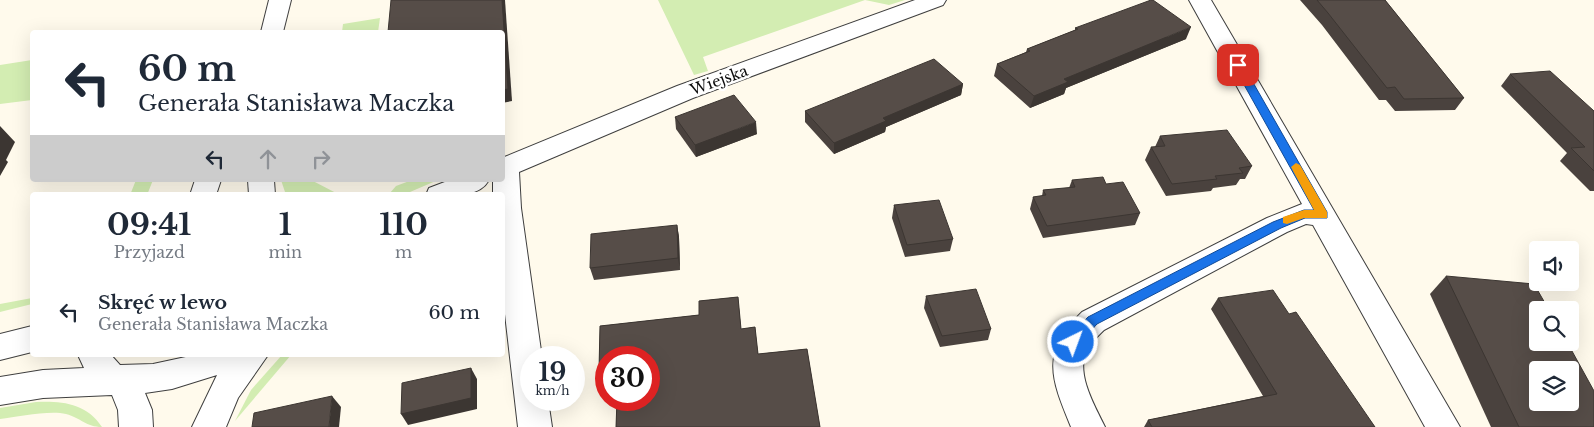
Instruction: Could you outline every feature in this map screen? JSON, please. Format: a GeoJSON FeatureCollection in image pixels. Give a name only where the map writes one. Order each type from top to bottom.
{"type":"FeatureCollection","features":[{"type":"Feature","properties":{"kind":"street"},"geometry":{"type":"LineString","coordinates":[[272,30],[280,0]]}},
{"type":"Feature","properties":{"kind":"street","name":"Wiejska"},"geometry":{"type":"LineString","coordinates":[[505,171],[685,92],[935,0]]}},
{"type":"Feature","properties":{"kind":"street"},"geometry":{"type":"LineString","coordinates":[[1200,0],[1443,427]]}},
{"type":"Feature","properties":{"kind":"street"},"geometry":{"type":"LineString","coordinates":[[446,192],[471,182]]}},
{"type":"Feature","properties":{"kind":"street","name":"Wiejska"},"geometry":{"type":"LineString","coordinates":[[485,192],[494,182]]}},
{"type":"Feature","properties":{"kind":"street"},"geometry":{"type":"LineString","coordinates":[[505,194],[525,346]]}},
{"type":"Feature","properties":{"kind":"street"},"geometry":{"type":"LineString","coordinates":[[1088,427],[1066,370],[1068,354],[1080,332],[1093,321],[1277,225],[1304,214],[1323,215]]}},
{"type":"Feature","properties":{"kind":"street"},"geometry":{"type":"LineString","coordinates":[[0,347],[30,340]]}},
{"type":"Feature","properties":{"kind":"street"},"geometry":{"type":"LineString","coordinates":[[95,357],[103,370],[112,377],[123,380]]}},
{"type":"Feature","properties":{"kind":"street"},"geometry":{"type":"LineString","coordinates":[[0,391],[43,384],[159,377],[195,369],[227,357]]}},
{"type":"Feature","properties":{"kind":"street"},"geometry":{"type":"LineString","coordinates":[[209,427],[217,404],[228,383],[250,357]]}},
{"type":"Feature","properties":{"kind":"street"},"geometry":{"type":"LineString","coordinates":[[123,380],[135,410],[136,427]]}},
{"type":"Feature","properties":{"kind":"street"},"geometry":{"type":"LineString","coordinates":[[534,411],[536,427]]}},
{"type":"Feature","properties":{"kind":"green space"},"geometry":{"type":"Polygon","coordinates":[[[658,0],[865,0],[703,57],[708,71],[694,75],[658,0]]]}},
{"type":"Feature","properties":{"kind":"green space"},"geometry":{"type":"Polygon","coordinates":[[[865,0],[905,0],[889,5],[865,0]]]}},
{"type":"Feature","properties":{"kind":"green space"},"geometry":{"type":"Polygon","coordinates":[[[380,18],[378,30],[342,30],[343,24],[380,18]]]}},
{"type":"Feature","properties":{"kind":"green space"},"geometry":{"type":"Polygon","coordinates":[[[30,60],[30,100],[0,104],[0,65],[30,60]]]}},
{"type":"Feature","properties":{"kind":"green space"},"geometry":{"type":"Polygon","coordinates":[[[135,182],[152,182],[148,192],[131,192],[135,182]]]}},
{"type":"Feature","properties":{"kind":"green space"},"geometry":{"type":"Polygon","coordinates":[[[282,182],[315,182],[334,192],[285,192],[282,182]]]}},
{"type":"Feature","properties":{"kind":"green space"},"geometry":{"type":"Polygon","coordinates":[[[407,182],[433,182],[410,192],[391,192],[396,186],[407,182]]]}},
{"type":"Feature","properties":{"kind":"green space"},"geometry":{"type":"Polygon","coordinates":[[[30,298],[30,304],[0,312],[0,304],[30,298]]]}},
{"type":"Feature","properties":{"kind":"green space"},"geometry":{"type":"Polygon","coordinates":[[[280,357],[289,357],[235,421],[251,390],[280,357]]]}},
{"type":"Feature","properties":{"kind":"green space"},"geometry":{"type":"Polygon","coordinates":[[[36,402],[64,403],[81,408],[96,419],[102,427],[92,426],[66,414],[59,413],[42,413],[0,419],[0,408],[36,402]]]}},
{"type":"Feature","properties":{"kind":"building"},"geometry":{"type":"Polygon","coordinates":[[[391,0],[502,0],[504,30],[388,30],[391,0]]]}},
{"type":"Feature","properties":{"kind":"building"},"geometry":{"type":"Polygon","coordinates":[[[1151,0],[1191,27],[1064,79],[1068,82],[1034,96],[997,64],[1030,51],[1027,49],[1078,29],[1075,28],[1151,0]]]}},
{"type":"Feature","properties":{"kind":"building"},"geometry":{"type":"Polygon","coordinates":[[[1317,0],[1385,0],[1464,98],[1404,99],[1395,87],[1387,88],[1317,0]]]}},
{"type":"Feature","properties":{"kind":"building"},"geometry":{"type":"Polygon","coordinates":[[[505,44],[508,89],[505,90],[505,44]]]}},
{"type":"Feature","properties":{"kind":"building"},"geometry":{"type":"Polygon","coordinates":[[[934,59],[963,84],[883,118],[886,121],[834,143],[805,111],[934,59]]]}},
{"type":"Feature","properties":{"kind":"building"},"geometry":{"type":"Polygon","coordinates":[[[1550,71],[1594,111],[1594,171],[1571,148],[1585,147],[1510,74],[1550,71]]]}},
{"type":"Feature","properties":{"kind":"building"},"geometry":{"type":"Polygon","coordinates":[[[734,95],[756,122],[695,145],[675,117],[734,95]]]}},
{"type":"Feature","properties":{"kind":"building"},"geometry":{"type":"Polygon","coordinates":[[[1227,130],[1252,166],[1239,168],[1243,173],[1215,176],[1217,179],[1172,184],[1151,147],[1165,146],[1160,136],[1227,130]]]}},
{"type":"Feature","properties":{"kind":"building"},"geometry":{"type":"Polygon","coordinates":[[[1103,177],[1106,184],[1123,182],[1140,213],[1047,226],[1033,197],[1046,195],[1043,190],[1075,187],[1072,180],[1103,177]]]}},
{"type":"Feature","properties":{"kind":"building"},"geometry":{"type":"Polygon","coordinates":[[[939,200],[953,239],[907,245],[894,205],[939,200]]]}},
{"type":"Feature","properties":{"kind":"building"},"geometry":{"type":"Polygon","coordinates":[[[677,225],[678,258],[590,268],[591,234],[677,225]]]}},
{"type":"Feature","properties":{"kind":"building"},"geometry":{"type":"Polygon","coordinates":[[[1446,276],[1529,284],[1529,291],[1538,291],[1544,301],[1529,301],[1529,351],[1572,351],[1577,361],[1529,361],[1529,411],[1579,411],[1579,364],[1594,391],[1594,427],[1519,427],[1446,276]]]}},
{"type":"Feature","properties":{"kind":"building"},"geometry":{"type":"Polygon","coordinates":[[[976,289],[991,329],[942,336],[926,296],[976,289]]]}},
{"type":"Feature","properties":{"kind":"building"},"geometry":{"type":"Polygon","coordinates":[[[1273,290],[1289,314],[1296,312],[1375,427],[1152,427],[1148,420],[1277,394],[1218,298],[1273,290]]]}},
{"type":"Feature","properties":{"kind":"building"},"geometry":{"type":"Polygon","coordinates":[[[738,297],[741,329],[755,327],[758,354],[807,349],[820,427],[616,427],[617,411],[660,411],[660,346],[600,346],[600,326],[699,315],[699,301],[738,297]]]}},
{"type":"Feature","properties":{"kind":"building"},"geometry":{"type":"Polygon","coordinates":[[[471,368],[471,398],[401,414],[402,383],[471,368]]]}},
{"type":"Feature","properties":{"kind":"building"},"geometry":{"type":"Polygon","coordinates":[[[332,396],[329,427],[252,427],[254,413],[332,396]]]}},
{"type":"Feature","properties":{"kind":"slow traffic"},"geometry":{"type":"LineString","coordinates":[[1287,220],[1304,214],[1323,215],[1296,167]]}},
{"type":"Feature","properties":{"kind":"route"},"geometry":{"type":"LineString","coordinates":[[1073,342],[1080,332],[1093,321],[1277,225],[1304,214],[1323,215],[1238,65]]}}]}
